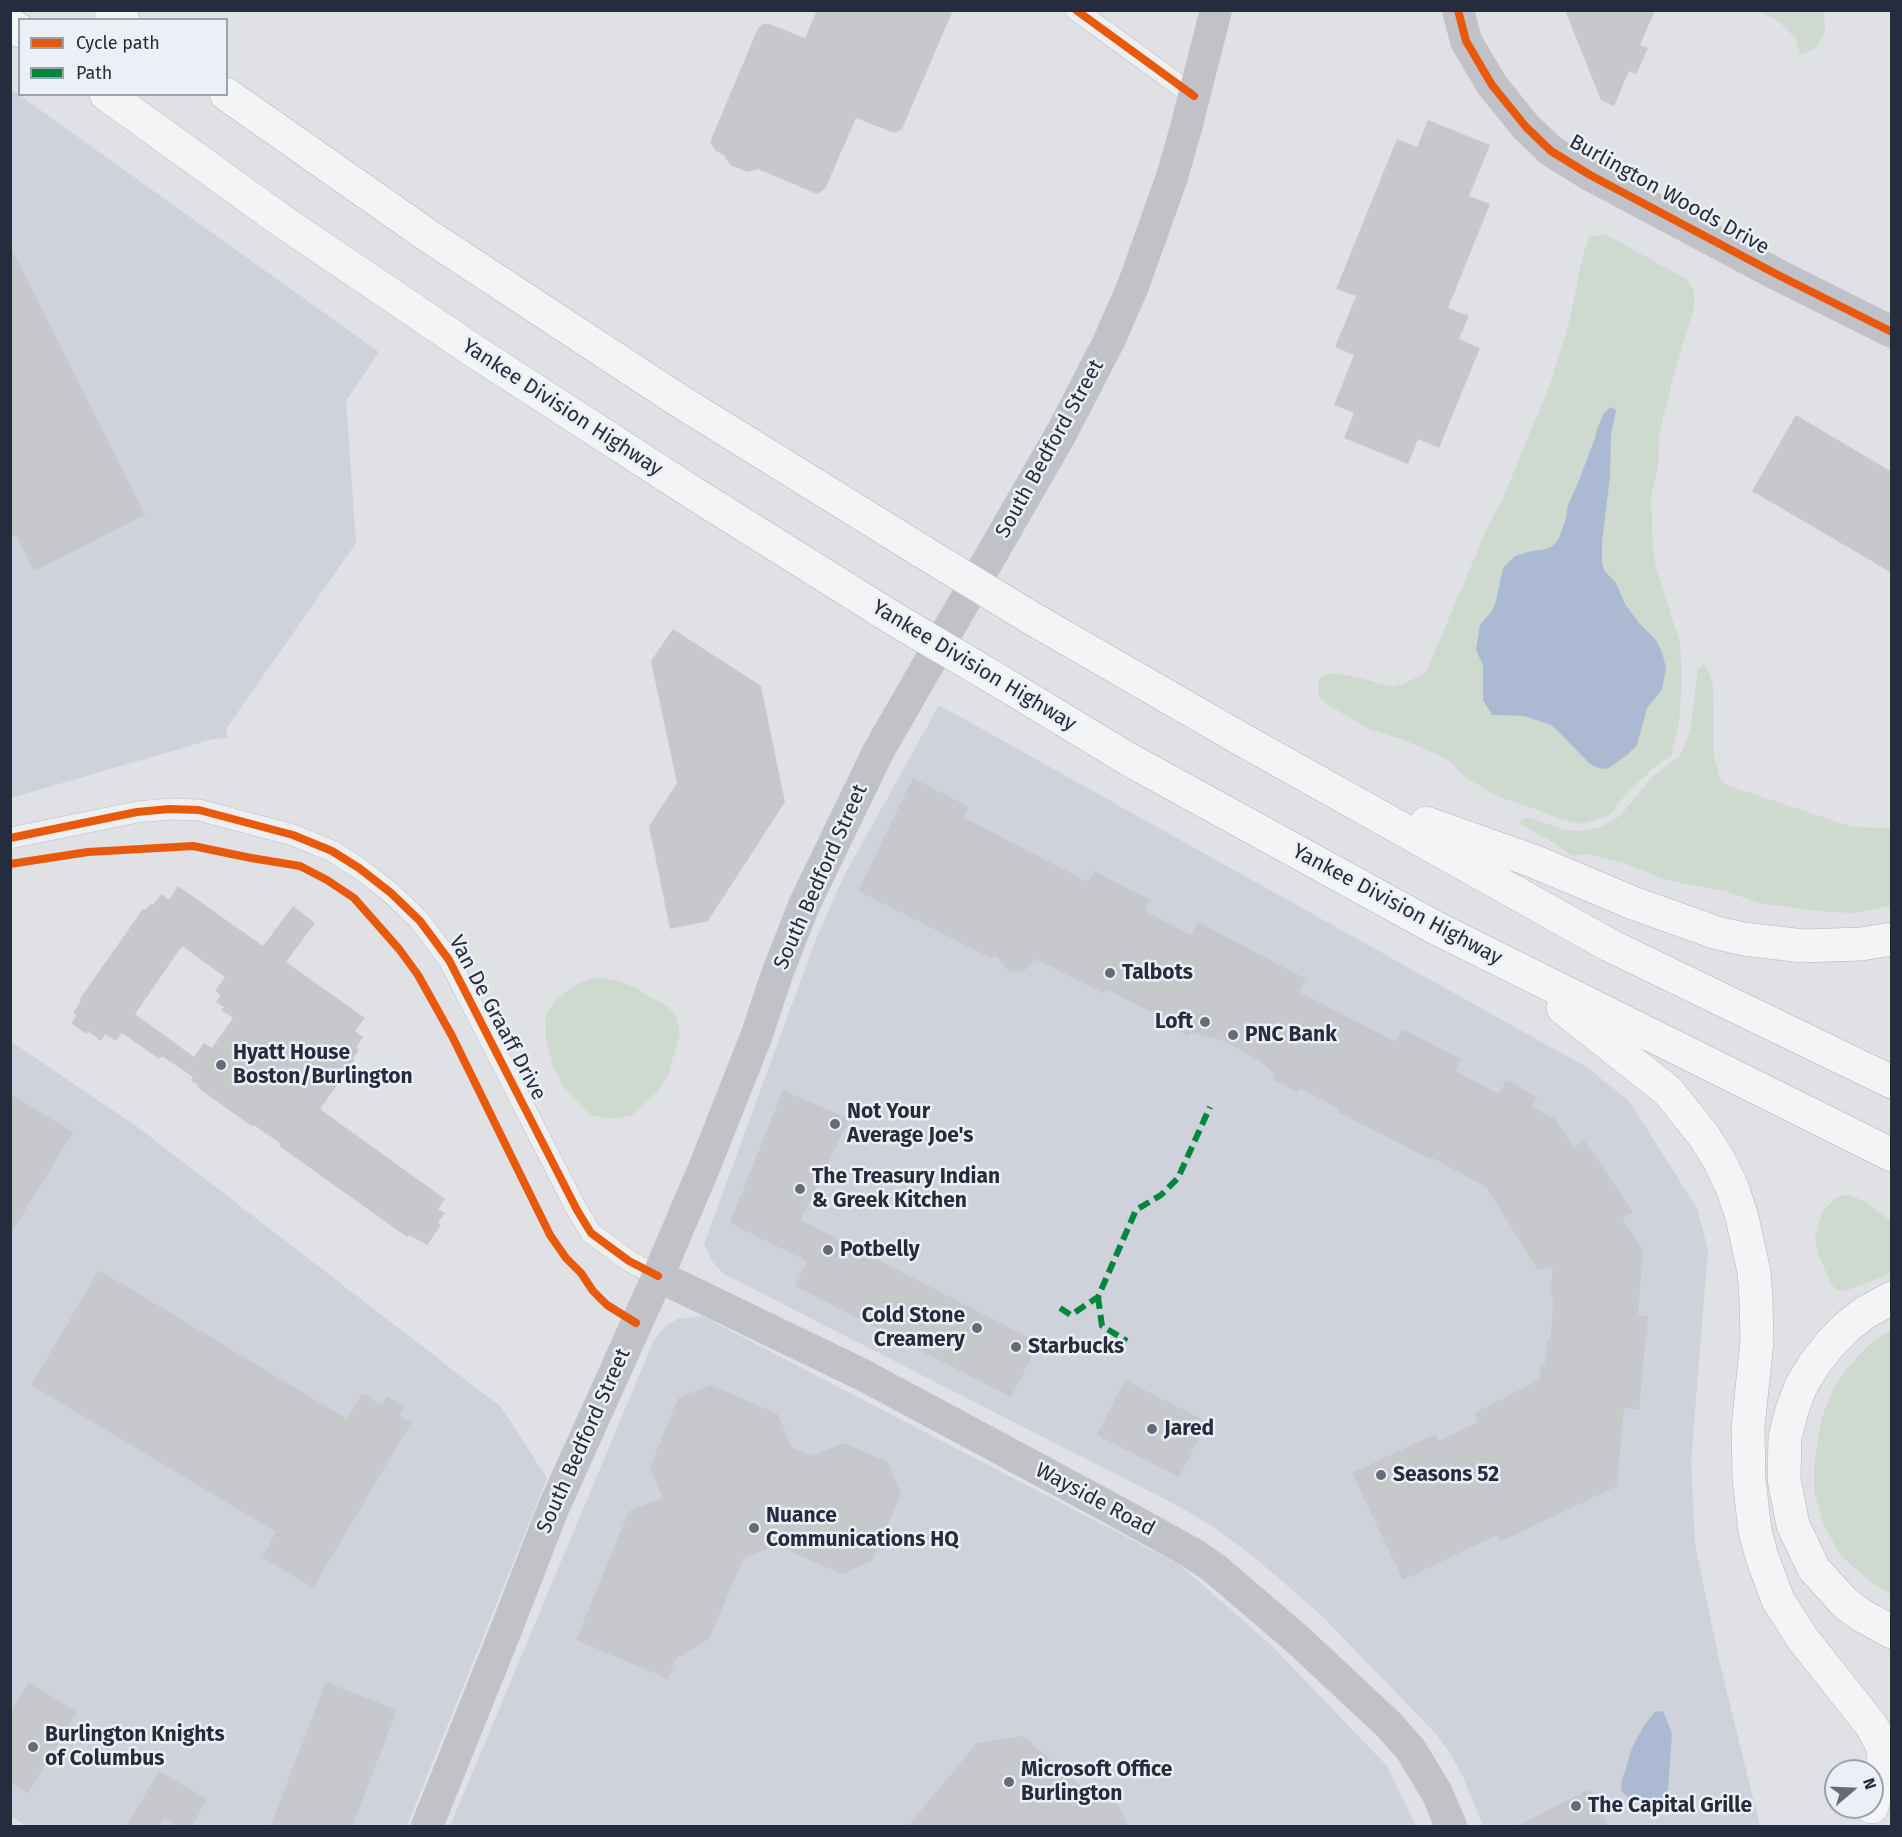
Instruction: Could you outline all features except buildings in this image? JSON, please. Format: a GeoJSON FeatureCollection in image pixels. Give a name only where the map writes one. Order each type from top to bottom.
{"type":"FeatureCollection","features":[{"type":"Feature","properties":{"kind":"highway"},"geometry":{"type":"LineString","coordinates":[[228,95],[427,235],[678,400],[1033,619],[1241,739],[1608,945],[1892,1082]]}},
{"type":"Feature","properties":{"kind":"highway","name":"Yankee Division Highway"},"geometry":{"type":"LineString","coordinates":[[109,96],[282,221],[477,353],[891,617],[1128,759],[1434,927],[1892,1155]]}},
{"type":"Feature","properties":{"kind":"highway"},"geometry":{"type":"LineString","coordinates":[[1298,770],[1459,836],[1533,861],[1633,903],[1718,933],[1744,939],[1803,946],[1861,944],[1892,939]]}},
{"type":"Feature","properties":{"kind":"highway"},"geometry":{"type":"LineString","coordinates":[[1508,964],[1668,1091],[1704,1136],[1732,1186],[1742,1217],[1754,1272],[1756,1299],[1756,1341],[1748,1427],[1749,1479],[1755,1531],[1778,1600],[1802,1638],[1871,1725],[1882,1745],[1884,1759]]}},
{"type":"Feature","properties":{"kind":"highway"},"geometry":{"type":"LineString","coordinates":[[1892,1298],[1866,1312],[1848,1326],[1815,1363],[1801,1386],[1785,1437],[1784,1479],[1793,1525],[1814,1569],[1845,1603],[1861,1615],[1892,1632]]}},
{"type":"Feature","properties":{"kind":"highway"},"geometry":{"type":"LineString","coordinates":[[1866,1827],[1892,1808]]}},
{"type":"Feature","properties":{"kind":"main road","name":"South Bedford Street"},"geometry":{"type":"LineString","coordinates":[[427,1827],[553,1509],[704,1168],[756,1037],[804,905],[827,854],[879,750],[1062,432],[1109,341],[1149,243],[1172,177],[1216,10]]}},
{"type":"Feature","properties":{"kind":"main road","name":"Burlington Woods Drive"},"geometry":{"type":"LineString","coordinates":[[1458,10],[1466,41],[1492,85],[1526,127],[1551,151],[1590,175],[1778,275],[1892,332]]}},
{"type":"Feature","properties":{"kind":"main road","name":"Wayside Road"},"geometry":{"type":"LineString","coordinates":[[657,1276],[863,1375],[1137,1522],[1214,1568],[1297,1639],[1389,1725],[1411,1750],[1425,1773],[1437,1793],[1451,1827]]}},
{"type":"Feature","properties":{"kind":"street"},"geometry":{"type":"LineString","coordinates":[[1076,10],[1194,96]]}},
{"type":"Feature","properties":{"kind":"street","name":"Van De Graaff Drive"},"geometry":{"type":"LineString","coordinates":[[10,838],[137,812],[169,809],[199,810],[293,835],[332,851],[359,868],[376,880],[420,921],[449,960],[577,1210],[591,1233],[629,1261],[657,1276]]}},
{"type":"Feature","properties":{"kind":"shaded area"},"geometry":{"type":"Polygon","coordinates":[[[1759,11],[1824,11],[1825,34],[1815,48],[1800,55],[1796,39],[1779,22],[1759,11]]]}},
{"type":"Feature","properties":{"kind":"shaded area"},"geometry":{"type":"Polygon","coordinates":[[[11,89],[379,352],[346,401],[356,543],[226,729],[228,738],[213,739],[11,798],[11,89]]]}},
{"type":"Feature","properties":{"kind":"shaded area"},"geometry":{"type":"Polygon","coordinates":[[[1605,234],[1686,279],[1694,291],[1694,308],[1659,436],[1658,466],[1651,497],[1656,568],[1680,643],[1682,679],[1679,724],[1671,756],[1658,764],[1625,795],[1610,815],[1582,824],[1495,795],[1465,777],[1449,760],[1404,740],[1369,729],[1330,706],[1320,698],[1318,690],[1319,678],[1330,673],[1352,676],[1393,687],[1426,672],[1489,524],[1503,498],[1551,382],[1570,319],[1582,259],[1589,237],[1605,234]]]}},
{"type":"Feature","properties":{"kind":"shaded area"},"geometry":{"type":"Polygon","coordinates":[[[1704,664],[1713,685],[1714,757],[1720,779],[1726,785],[1852,827],[1891,828],[1891,906],[1852,913],[1759,903],[1725,891],[1666,880],[1622,862],[1586,854],[1572,856],[1518,823],[1526,817],[1565,830],[1582,831],[1599,828],[1620,816],[1653,776],[1680,756],[1690,731],[1698,669],[1704,664]]]}},
{"type":"Feature","properties":{"kind":"shaded area"},"geometry":{"type":"Polygon","coordinates":[[[939,705],[1588,1068],[1629,1101],[1697,1208],[1708,1249],[1691,1462],[1695,1544],[1719,1660],[1760,1826],[1483,1826],[1463,1777],[1436,1734],[1321,1615],[1253,1556],[1215,1528],[1180,1507],[724,1274],[712,1261],[704,1244],[816,939],[844,876],[939,705]]]}},
{"type":"Feature","properties":{"kind":"shaded area"},"geometry":{"type":"Polygon","coordinates":[[[603,978],[620,981],[638,989],[669,1008],[677,1018],[680,1034],[667,1078],[658,1091],[631,1116],[612,1119],[590,1115],[564,1087],[554,1068],[546,1041],[545,1016],[555,1001],[570,988],[588,979],[603,978]]]}},
{"type":"Feature","properties":{"kind":"shaded area"},"geometry":{"type":"Polygon","coordinates":[[[10,1041],[135,1125],[501,1407],[547,1478],[407,1826],[26,1826],[11,1816],[10,1041]]]}},
{"type":"Feature","properties":{"kind":"shaded area"},"geometry":{"type":"Polygon","coordinates":[[[1842,1195],[1866,1202],[1892,1222],[1891,1272],[1845,1291],[1837,1290],[1831,1284],[1818,1253],[1815,1237],[1822,1212],[1834,1199],[1842,1195]]]}},
{"type":"Feature","properties":{"kind":"shaded area"},"geometry":{"type":"Polygon","coordinates":[[[702,1316],[1180,1565],[1272,1646],[1387,1766],[1416,1826],[450,1826],[654,1340],[665,1327],[677,1319],[702,1316]]]}},
{"type":"Feature","properties":{"kind":"shaded area"},"geometry":{"type":"Polygon","coordinates":[[[1891,1330],[1891,1594],[1870,1581],[1842,1557],[1824,1526],[1814,1491],[1814,1465],[1820,1426],[1832,1391],[1862,1352],[1872,1342],[1891,1330]]]}},
{"type":"Feature","properties":{"kind":"water"},"geometry":{"type":"Polygon","coordinates":[[[1610,407],[1616,410],[1611,435],[1610,477],[1602,542],[1602,563],[1604,570],[1616,583],[1625,604],[1656,640],[1666,668],[1662,690],[1647,708],[1637,745],[1607,769],[1590,764],[1555,728],[1548,724],[1524,716],[1492,715],[1483,700],[1483,665],[1476,650],[1480,625],[1495,605],[1503,568],[1515,556],[1547,549],[1559,538],[1568,505],[1597,429],[1604,413],[1610,407]]]}},
{"type":"Feature","properties":{"kind":"water"},"geometry":{"type":"Polygon","coordinates":[[[1663,1711],[1672,1733],[1668,1789],[1665,1805],[1659,1810],[1651,1811],[1622,1792],[1621,1784],[1632,1748],[1644,1725],[1655,1712],[1663,1711]]]}},
{"type":"Feature","properties":{"kind":"marked path"},"geometry":{"type":"LineString","coordinates":[[1060,1308],[1071,1315],[1098,1297],[1136,1210],[1161,1195],[1178,1178],[1210,1107]]}},
{"type":"Feature","properties":{"kind":"marked path"},"geometry":{"type":"LineString","coordinates":[[1098,1297],[1102,1326],[1127,1341]]}},
{"type":"Feature","properties":{"kind":"cycle path"},"geometry":{"type":"LineString","coordinates":[[1076,10],[1194,96]]}},
{"type":"Feature","properties":{"kind":"cycle path"},"geometry":{"type":"LineString","coordinates":[[1458,10],[1466,41],[1492,85],[1526,127],[1551,151],[1590,175],[1778,275],[1892,332]]}},
{"type":"Feature","properties":{"kind":"cycle path"},"geometry":{"type":"LineString","coordinates":[[10,838],[137,812],[169,809],[199,810],[293,835],[332,851],[359,868],[391,893],[420,921],[449,960],[577,1210],[591,1233],[629,1261],[658,1276]]}},
{"type":"Feature","properties":{"kind":"cycle path"},"geometry":{"type":"LineString","coordinates":[[10,864],[88,852],[193,846],[300,866],[354,898],[399,949],[418,975],[452,1036],[550,1235],[593,1291],[607,1305],[636,1323]]}},
{"type":"Feature","properties":{"kind":"place","name":"Talbots"},"geometry":{"type":"Point","coordinates":[1110,973]}},
{"type":"Feature","properties":{"kind":"place","name":"Loft"},"geometry":{"type":"Point","coordinates":[1205,1022]}},
{"type":"Feature","properties":{"kind":"place","name":"PNC Bank"},"geometry":{"type":"Point","coordinates":[1233,1035]}},
{"type":"Feature","properties":{"kind":"place","name":"Hyatt House Boston/Burlington"},"geometry":{"type":"Point","coordinates":[221,1065]}},
{"type":"Feature","properties":{"kind":"place","name":"Not Your Average Joe's"},"geometry":{"type":"Point","coordinates":[835,1124]}},
{"type":"Feature","properties":{"kind":"place","name":"The Treasury Indian & Greek Kitchen"},"geometry":{"type":"Point","coordinates":[800,1189]}},
{"type":"Feature","properties":{"kind":"place","name":"Potbelly"},"geometry":{"type":"Point","coordinates":[828,1250]}},
{"type":"Feature","properties":{"kind":"place","name":"Cold Stone Creamery"},"geometry":{"type":"Point","coordinates":[977,1328]}},
{"type":"Feature","properties":{"kind":"place","name":"Starbucks"},"geometry":{"type":"Point","coordinates":[1016,1347]}},
{"type":"Feature","properties":{"kind":"place","name":"Jared"},"geometry":{"type":"Point","coordinates":[1152,1429]}},
{"type":"Feature","properties":{"kind":"place","name":"Seasons 52"},"geometry":{"type":"Point","coordinates":[1381,1475]}},
{"type":"Feature","properties":{"kind":"place","name":"Nuance Communications HQ"},"geometry":{"type":"Point","coordinates":[754,1528]}},
{"type":"Feature","properties":{"kind":"place","name":"Burlington Knights of Columbus"},"geometry":{"type":"Point","coordinates":[33,1747]}},
{"type":"Feature","properties":{"kind":"place","name":"Microsoft Office Burlington"},"geometry":{"type":"Point","coordinates":[1009,1782]}},
{"type":"Feature","properties":{"kind":"place","name":"The Capital Grille"},"geometry":{"type":"Point","coordinates":[1576,1806]}}]}
